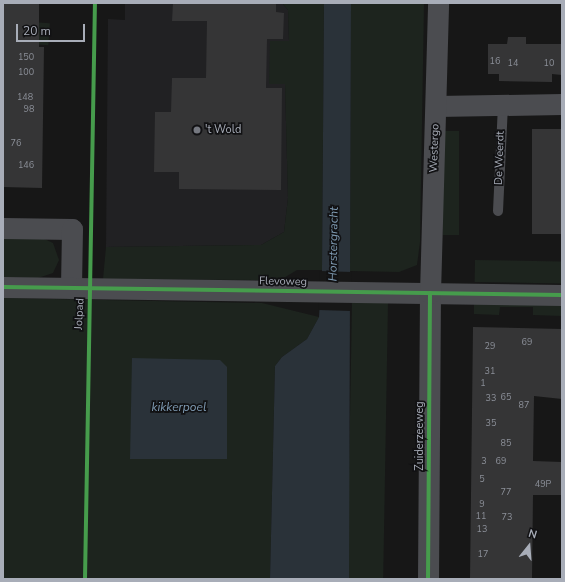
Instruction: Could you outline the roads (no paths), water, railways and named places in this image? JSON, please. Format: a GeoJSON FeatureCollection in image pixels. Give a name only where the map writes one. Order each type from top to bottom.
{"type":"FeatureCollection","features":[{"type":"Feature","properties":{"kind":"street","name":"Westergo"},"geometry":{"type":"LineString","coordinates":[[430,293],[437,106],[438,3]]}},
{"type":"Feature","properties":{"kind":"street"},"geometry":{"type":"LineString","coordinates":[[437,106],[562,104]]}},
{"type":"Feature","properties":{"kind":"street"},"geometry":{"type":"LineString","coordinates":[[3,228],[72,229],[71,288]]}},
{"type":"Feature","properties":{"kind":"street","name":"Flevoweg"},"geometry":{"type":"LineString","coordinates":[[3,287],[562,295]]}},
{"type":"Feature","properties":{"kind":"street","name":"Zuiderzeeweg"},"geometry":{"type":"LineString","coordinates":[[428,579],[430,293]]}},
{"type":"Feature","properties":{"kind":"lane","name":"De Weerdt"},"geometry":{"type":"LineString","coordinates":[[498,211],[503,105]]}},
{"type":"Feature","properties":{"kind":"water","name":"Horstergracht"},"geometry":{"type":"Polygon","coordinates":[[[324,3],[351,3],[349,579],[270,579],[275,366],[282,357],[307,339],[319,317],[322,270],[324,3]]]}},
{"type":"Feature","properties":{"kind":"water","name":"kikkerpoel"},"geometry":{"type":"Polygon","coordinates":[[[132,358],[220,360],[227,367],[227,459],[130,459],[132,358]]]}},
{"type":"Feature","properties":{"kind":"place","name":"'t Wold"},"geometry":{"type":"Point","coordinates":[197,130]}}]}
